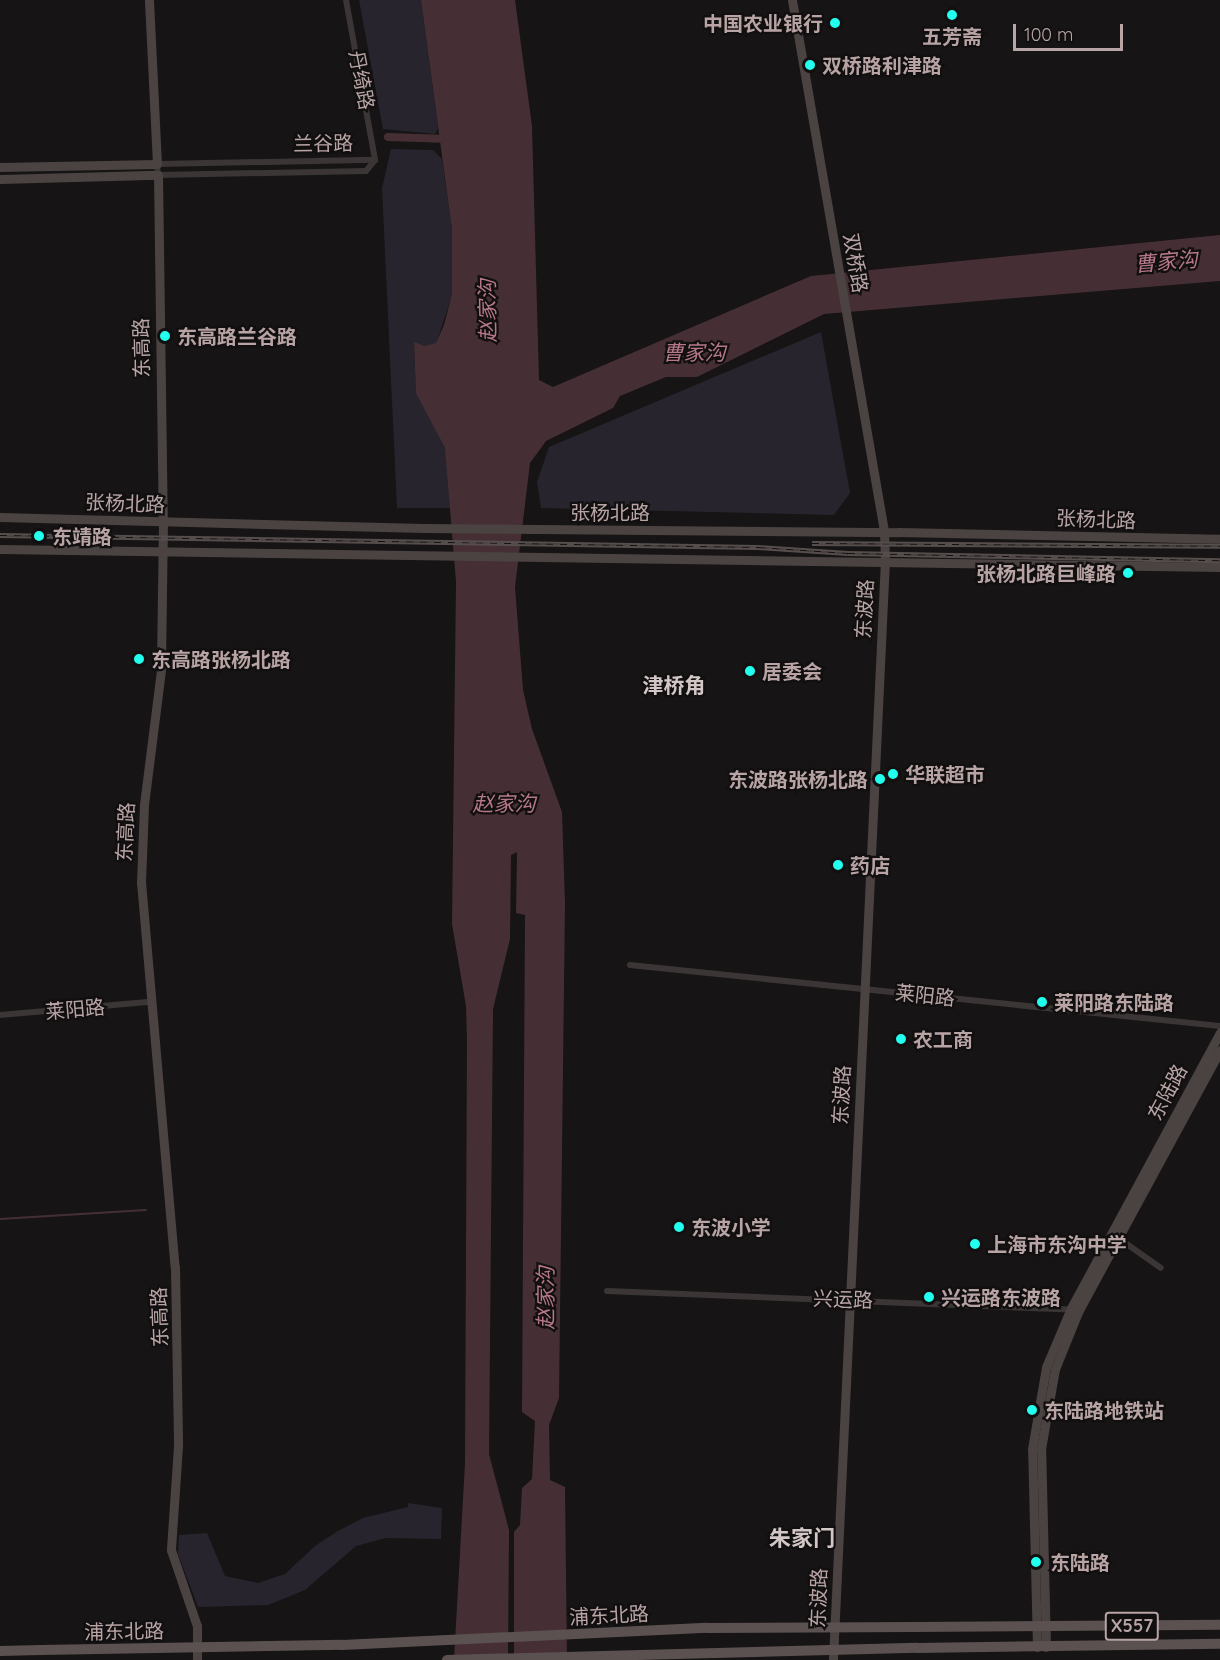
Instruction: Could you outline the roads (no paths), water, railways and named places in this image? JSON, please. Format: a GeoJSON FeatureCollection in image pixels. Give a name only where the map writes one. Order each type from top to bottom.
{"type":"FeatureCollection","features":[{"type":"Feature","properties":{"kind":"main road","name":"浦东北路"},"geometry":{"type":"LineString","coordinates":[[0,1651],[342,1645],[707,1628],[1220,1625]]}},
{"type":"Feature","properties":{"kind":"main road","name":"浦东北路"},"geometry":{"type":"LineString","coordinates":[[447,1660],[917,1648],[1220,1644]]}},
{"type":"Feature","properties":{"kind":"street","name":"东高路"},"geometry":{"type":"LineString","coordinates":[[150,0],[158,175],[163,522],[161,670],[141,848],[150,1002],[176,1267],[178,1446],[171,1550],[197,1626],[197,1660]]}},
{"type":"Feature","properties":{"kind":"street","name":"丹绮路"},"geometry":{"type":"LineString","coordinates":[[346,0],[375,160]]}},
{"type":"Feature","properties":{"kind":"street","name":"双桥路"},"geometry":{"type":"LineString","coordinates":[[792,0],[884,531]]}},
{"type":"Feature","properties":{"kind":"street","name":"兰谷路"},"geometry":{"type":"LineString","coordinates":[[0,167],[375,160]]}},
{"type":"Feature","properties":{"kind":"street","name":"兰谷路"},"geometry":{"type":"LineString","coordinates":[[0,179],[366,171],[375,160]]}},
{"type":"Feature","properties":{"kind":"street","name":"张杨北路"},"geometry":{"type":"LineString","coordinates":[[0,517],[423,528],[884,531],[1220,539]]}},
{"type":"Feature","properties":{"kind":"street","name":"东波路"},"geometry":{"type":"LineString","coordinates":[[833,1660],[885,560],[884,531]]}},
{"type":"Feature","properties":{"kind":"street"},"geometry":{"type":"LineString","coordinates":[[0,549],[162,549],[1220,567]]}},
{"type":"Feature","properties":{"kind":"street","name":"莱阳路"},"geometry":{"type":"LineString","coordinates":[[630,964],[1220,1026]]}},
{"type":"Feature","properties":{"kind":"street","name":"莱阳路"},"geometry":{"type":"LineString","coordinates":[[0,1015],[150,1002]]}},
{"type":"Feature","properties":{"kind":"street","name":"东陆路"},"geometry":{"type":"LineString","coordinates":[[1041,1647],[1042,1431],[1055,1369],[1075,1310],[1220,1032]]}},
{"type":"Feature","properties":{"kind":"street","name":"东陆路"},"geometry":{"type":"LineString","coordinates":[[1075,1310],[1118,1238],[1220,1050]]}},
{"type":"Feature","properties":{"kind":"street"},"geometry":{"type":"LineString","coordinates":[[1118,1238],[1161,1268]]}},
{"type":"Feature","properties":{"kind":"street","name":"兴运路"},"geometry":{"type":"LineString","coordinates":[[607,1291],[850,1299],[1075,1310]]}},
{"type":"Feature","properties":{"kind":"water","name":"赵家沟"},"geometry":{"type":"Polygon","coordinates":[[[421,0],[515,0],[532,126],[539,380],[553,387],[811,276],[1220,235],[1220,281],[824,314],[697,377],[666,377],[620,396],[613,408],[546,441],[530,463],[515,587],[523,690],[532,729],[562,812],[565,903],[559,1398],[549,1425],[550,1480],[565,1487],[567,1660],[514,1660],[514,1532],[520,1525],[522,1488],[532,1479],[535,1421],[522,1412],[525,915],[516,913],[517,852],[511,855],[510,939],[493,1009],[489,1454],[509,1530],[508,1660],[454,1660],[465,1463],[467,1040],[466,1006],[452,924],[456,582],[445,448],[416,393],[414,342],[425,346],[436,343],[444,325],[452,294],[452,230],[421,0]]]}},
{"type":"Feature","properties":{"kind":"waterway"},"geometry":{"type":"LineString","coordinates":[[388,137],[449,139]]}},
{"type":"Feature","properties":{"kind":"waterway"},"geometry":{"type":"LineString","coordinates":[[0,1219],[146,1210]]}},
{"type":"Feature","properties":{"kind":"railway"},"geometry":{"type":"LineString","coordinates":[[0,535],[758,547],[848,553],[1220,560]]}},
{"type":"Feature","properties":{"kind":"railway"},"geometry":{"type":"LineString","coordinates":[[812,543],[1220,546]]}},
{"type":"Feature","properties":{"kind":"place","name":"五芳斋"},"geometry":{"type":"Point","coordinates":[952,15]}},
{"type":"Feature","properties":{"kind":"place","name":"中国农业银行"},"geometry":{"type":"Point","coordinates":[835,23]}},
{"type":"Feature","properties":{"kind":"place","name":"双桥路利津路"},"geometry":{"type":"Point","coordinates":[810,65]}},
{"type":"Feature","properties":{"kind":"place","name":"东高路兰谷路"},"geometry":{"type":"Point","coordinates":[165,336]}},
{"type":"Feature","properties":{"kind":"place","name":"东靖路"},"geometry":{"type":"Point","coordinates":[39,536]}},
{"type":"Feature","properties":{"kind":"place","name":"张杨北路巨峰路"},"geometry":{"type":"Point","coordinates":[1128,573]}},
{"type":"Feature","properties":{"kind":"place","name":"东高路张杨北路"},"geometry":{"type":"Point","coordinates":[139,659]}},
{"type":"Feature","properties":{"kind":"place","name":"居委会"},"geometry":{"type":"Point","coordinates":[750,671]}},
{"type":"Feature","properties":{"kind":"place","name":"华联超市"},"geometry":{"type":"Point","coordinates":[893,774]}},
{"type":"Feature","properties":{"kind":"place","name":"东波路张杨北路"},"geometry":{"type":"Point","coordinates":[880,779]}},
{"type":"Feature","properties":{"kind":"place","name":"药店"},"geometry":{"type":"Point","coordinates":[838,865]}},
{"type":"Feature","properties":{"kind":"place","name":"莱阳路东陆路"},"geometry":{"type":"Point","coordinates":[1042,1002]}},
{"type":"Feature","properties":{"kind":"place","name":"农工商"},"geometry":{"type":"Point","coordinates":[901,1039]}},
{"type":"Feature","properties":{"kind":"place","name":"东波小学"},"geometry":{"type":"Point","coordinates":[679,1227]}},
{"type":"Feature","properties":{"kind":"place","name":"上海市东沟中学"},"geometry":{"type":"Point","coordinates":[975,1244]}},
{"type":"Feature","properties":{"kind":"place","name":"兴运路东波路"},"geometry":{"type":"Point","coordinates":[929,1297]}},
{"type":"Feature","properties":{"kind":"place","name":"东陆路地铁站"},"geometry":{"type":"Point","coordinates":[1032,1410]}},
{"type":"Feature","properties":{"kind":"place","name":"东陆路"},"geometry":{"type":"Point","coordinates":[1036,1562]}},
{"type":"Feature","properties":{"kind":"district","name":"津桥角"},"geometry":{"type":"Point","coordinates":[674,685]}},
{"type":"Feature","properties":{"kind":"district","name":"朱家门"},"geometry":{"type":"Point","coordinates":[802,1539]}},
{"type":"Feature","properties":{"kind":"water label","name":"曹家沟"},"geometry":{"type":"Point","coordinates":[1166,261]}},
{"type":"Feature","properties":{"kind":"water label","name":"曹家沟"},"geometry":{"type":"Point","coordinates":[694,352]}}]}
